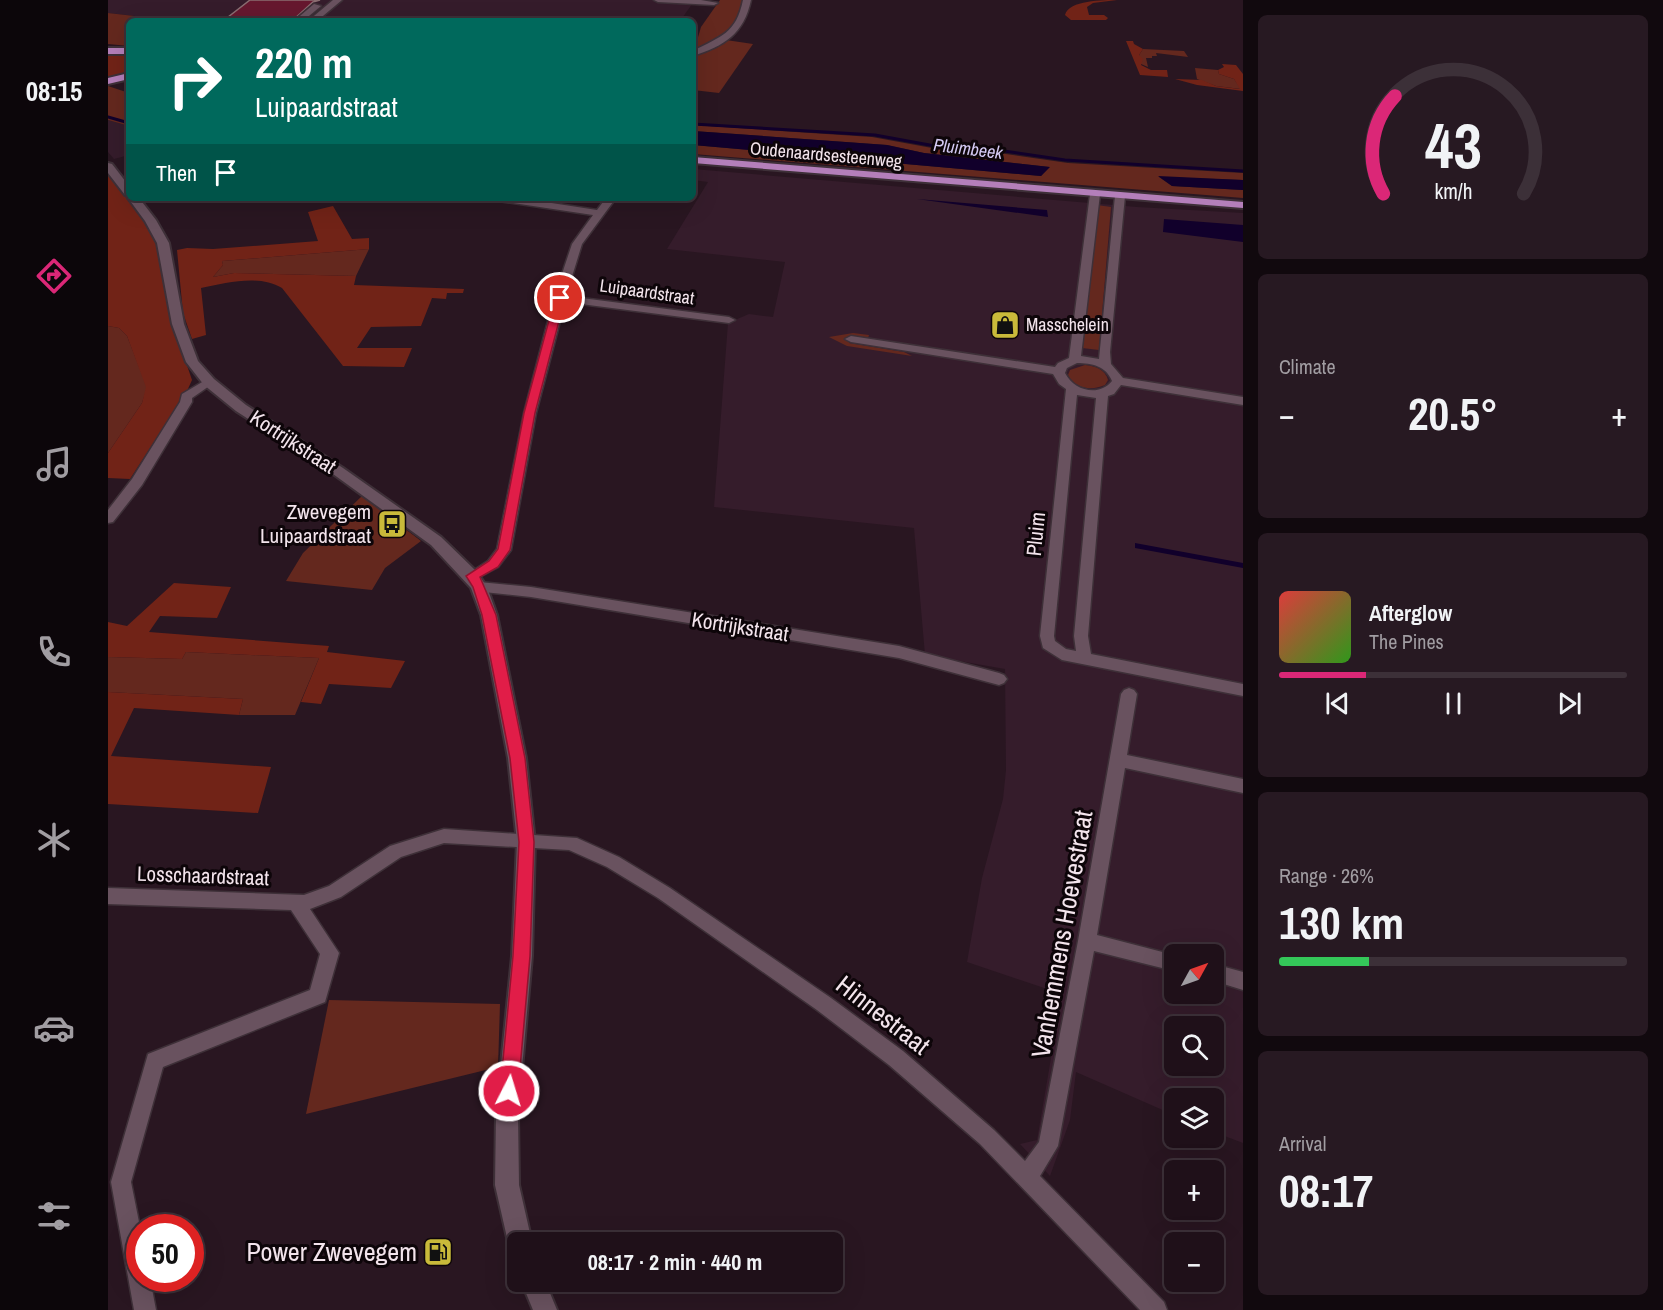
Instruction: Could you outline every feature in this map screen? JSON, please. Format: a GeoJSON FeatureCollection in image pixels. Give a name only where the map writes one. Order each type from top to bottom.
{"type":"FeatureCollection","features":[{"type":"Feature","properties":{"kind":"main road"},"geometry":{"type":"LineString","coordinates":[[108,51],[126,51]]}},
{"type":"Feature","properties":{"kind":"main road"},"geometry":{"type":"LineString","coordinates":[[110,80],[126,77]]}},
{"type":"Feature","properties":{"kind":"main road"},"geometry":{"type":"LineString","coordinates":[[110,80],[126,85]]}},
{"type":"Feature","properties":{"kind":"main road","name":"Oudenaardsesteenweg"},"geometry":{"type":"LineString","coordinates":[[696,160],[1243,205]]}},
{"type":"Feature","properties":{"kind":"main road"},"geometry":{"type":"LineString","coordinates":[[108,166],[126,189]]}},
{"type":"Feature","properties":{"kind":"main road","name":"Kortrijkstraat"},"geometry":{"type":"LineString","coordinates":[[135,201],[150,220],[163,243],[178,324],[192,362],[213,386],[426,534],[476,581],[489,615],[518,758],[526,842],[522,956],[507,1114],[507,1185],[518,1232]]}},
{"type":"Feature","properties":{"kind":"main road"},"geometry":{"type":"LineString","coordinates":[[538,1292],[545,1310]]}},
{"type":"Feature","properties":{"kind":"street"},"geometry":{"type":"LineString","coordinates":[[302,18],[324,0]]}},
{"type":"Feature","properties":{"kind":"street"},"geometry":{"type":"LineString","coordinates":[[316,18],[338,0]]}},
{"type":"Feature","properties":{"kind":"street"},"geometry":{"type":"LineString","coordinates":[[658,0],[712,6]]}},
{"type":"Feature","properties":{"kind":"street"},"geometry":{"type":"LineString","coordinates":[[696,52],[733,34],[740,28],[747,0]]}},
{"type":"Feature","properties":{"kind":"street"},"geometry":{"type":"LineString","coordinates":[[1075,360],[1095,194]]}},
{"type":"Feature","properties":{"kind":"street"},"geometry":{"type":"LineString","coordinates":[[1105,365],[1104,352],[1120,196]]}},
{"type":"Feature","properties":{"kind":"street"},"geometry":{"type":"LineString","coordinates":[[518,201],[600,213]]}},
{"type":"Feature","properties":{"kind":"street"},"geometry":{"type":"LineString","coordinates":[[476,581],[504,550],[530,413],[560,298],[577,244],[609,201]]}},
{"type":"Feature","properties":{"kind":"street","name":"Luipaardstraat"},"geometry":{"type":"LineString","coordinates":[[560,298],[729,320]]}},
{"type":"Feature","properties":{"kind":"street"},"geometry":{"type":"LineString","coordinates":[[851,339],[1058,371]]}},
{"type":"Feature","properties":{"kind":"street"},"geometry":{"type":"LineString","coordinates":[[1058,371],[1063,364],[1075,360],[1090,360],[1112,370],[1118,381]]}},
{"type":"Feature","properties":{"kind":"street"},"geometry":{"type":"LineString","coordinates":[[1058,371],[1061,381],[1072,389],[1092,394],[1111,391],[1118,381]]}},
{"type":"Feature","properties":{"kind":"street"},"geometry":{"type":"LineString","coordinates":[[1118,381],[1243,401]]}},
{"type":"Feature","properties":{"kind":"street"},"geometry":{"type":"LineString","coordinates":[[108,519],[137,482],[186,402],[213,386]]}},
{"type":"Feature","properties":{"kind":"street","name":"Pluim"},"geometry":{"type":"LineString","coordinates":[[1072,389],[1048,644],[1062,654],[1243,690]]}},
{"type":"Feature","properties":{"kind":"street"},"geometry":{"type":"LineString","coordinates":[[1084,657],[1082,636],[1102,393]]}},
{"type":"Feature","properties":{"kind":"street","name":"Kortrijkstraat"},"geometry":{"type":"LineString","coordinates":[[476,581],[712,623],[899,652],[999,679]]}},
{"type":"Feature","properties":{"kind":"street","name":"Vanhemmens Hoevestraat"},"geometry":{"type":"LineString","coordinates":[[1027,1177],[1048,1146],[1087,941],[1129,694]]}},
{"type":"Feature","properties":{"kind":"street"},"geometry":{"type":"LineString","coordinates":[[1119,760],[1243,786]]}},
{"type":"Feature","properties":{"kind":"street","name":"Losschaardstraat"},"geometry":{"type":"LineString","coordinates":[[108,896],[304,903],[334,892],[396,851],[416,843],[444,836],[526,842]]}},
{"type":"Feature","properties":{"kind":"street","name":"Hinnestraat"},"geometry":{"type":"LineString","coordinates":[[526,842],[546,840],[571,843],[613,862],[664,893],[825,1004],[896,1058],[987,1137],[1156,1310]]}},
{"type":"Feature","properties":{"kind":"street","name":"Losschaardstraat"},"geometry":{"type":"LineString","coordinates":[[114,1185],[155,1061],[318,996],[330,953],[296,903]]}},
{"type":"Feature","properties":{"kind":"street"},"geometry":{"type":"LineString","coordinates":[[1087,941],[1164,960]]}},
{"type":"Feature","properties":{"kind":"street"},"geometry":{"type":"LineString","coordinates":[[1224,976],[1243,981]]}},
{"type":"Feature","properties":{"kind":"street"},"geometry":{"type":"LineString","coordinates":[[114,1185],[145,1310]]}},
{"type":"Feature","properties":{"kind":"shaded area"},"geometry":{"type":"Polygon","coordinates":[[[108,0],[695,0],[682,18],[152,18],[108,13],[108,0]]]}},
{"type":"Feature","properties":{"kind":"shaded area"},"geometry":{"type":"Polygon","coordinates":[[[720,0],[744,0],[737,28],[696,50],[701,27],[720,0]]]}},
{"type":"Feature","properties":{"kind":"shaded area"},"geometry":{"type":"Polygon","coordinates":[[[1117,0],[1093,3],[1087,7],[1089,15],[1104,15],[1108,18],[1106,20],[1071,20],[1065,15],[1073,6],[1095,1],[1117,0]]]}},
{"type":"Feature","properties":{"kind":"shaded area"},"geometry":{"type":"Polygon","coordinates":[[[108,13],[152,18],[126,18],[126,46],[108,44],[108,13]]]}},
{"type":"Feature","properties":{"kind":"shaded area"},"geometry":{"type":"Polygon","coordinates":[[[726,40],[753,44],[719,93],[696,90],[696,55],[726,40]]]}},
{"type":"Feature","properties":{"kind":"shaded area"},"geometry":{"type":"Polygon","coordinates":[[[1126,41],[1133,41],[1143,49],[1139,55],[1143,59],[1141,65],[1151,70],[1167,70],[1168,77],[1140,75],[1126,41]]]}},
{"type":"Feature","properties":{"kind":"shaded area"},"geometry":{"type":"Polygon","coordinates":[[[1143,49],[1184,51],[1188,57],[1156,53],[1157,56],[1146,58],[1148,67],[1141,64],[1139,55],[1143,49]]]}},
{"type":"Feature","properties":{"kind":"shaded area"},"geometry":{"type":"Polygon","coordinates":[[[108,55],[126,56],[126,72],[108,78],[108,55]]]}},
{"type":"Feature","properties":{"kind":"shaded area"},"geometry":{"type":"Polygon","coordinates":[[[1222,64],[1236,65],[1243,74],[1243,91],[1197,85],[1175,79],[1202,80],[1216,86],[1240,89],[1234,79],[1219,74],[1218,70],[1224,67],[1222,64]]]}},
{"type":"Feature","properties":{"kind":"shaded area"},"geometry":{"type":"Polygon","coordinates":[[[1195,68],[1218,70],[1219,74],[1234,79],[1241,89],[1216,86],[1197,79],[1195,68]]]}},
{"type":"Feature","properties":{"kind":"shaded area"},"geometry":{"type":"Polygon","coordinates":[[[108,86],[126,92],[126,125],[108,120],[108,86]]]}},
{"type":"Feature","properties":{"kind":"shaded area"},"geometry":{"type":"Polygon","coordinates":[[[108,120],[126,125],[126,156],[114,159],[108,152],[108,120]]]}},
{"type":"Feature","properties":{"kind":"shaded area"},"geometry":{"type":"Polygon","coordinates":[[[696,125],[872,137],[932,148],[999,153],[1068,163],[1243,173],[1243,180],[1159,177],[1172,186],[1243,190],[1243,198],[696,154],[696,145],[1041,176],[1049,167],[924,153],[887,145],[696,131],[696,125]]]}},
{"type":"Feature","properties":{"kind":"shaded area"},"geometry":{"type":"Polygon","coordinates":[[[696,131],[887,145],[924,153],[1050,167],[1041,176],[696,145],[696,131]]]}},
{"type":"Feature","properties":{"kind":"shaded area"},"geometry":{"type":"Polygon","coordinates":[[[696,169],[1137,207],[1243,213],[1243,1143],[1224,1136],[1224,1088],[1164,1088],[1164,1111],[1076,1072],[1070,1120],[1050,1176],[1020,1144],[1037,1140],[1062,994],[967,962],[982,878],[1003,799],[1006,770],[1005,669],[925,655],[914,528],[714,507],[728,323],[749,314],[773,317],[785,262],[667,249],[708,182],[696,180],[696,169]]]}},
{"type":"Feature","properties":{"kind":"shaded area"},"geometry":{"type":"Polygon","coordinates":[[[108,172],[126,195],[126,201],[131,201],[147,222],[161,248],[175,330],[192,380],[130,479],[108,478],[108,453],[142,403],[146,387],[127,336],[119,328],[108,326],[108,172]]]}},
{"type":"Feature","properties":{"kind":"shaded area"},"geometry":{"type":"Polygon","coordinates":[[[1158,176],[1243,180],[1243,190],[1172,186],[1158,176]]]}},
{"type":"Feature","properties":{"kind":"shaded area"},"geometry":{"type":"Polygon","coordinates":[[[917,199],[1047,210],[1048,217],[917,199]]]}},
{"type":"Feature","properties":{"kind":"shaded area"},"geometry":{"type":"Polygon","coordinates":[[[1097,205],[1111,207],[1099,350],[1082,348],[1097,205]]]}},
{"type":"Feature","properties":{"kind":"shaded area"},"geometry":{"type":"Polygon","coordinates":[[[333,206],[352,239],[369,238],[369,249],[222,261],[223,265],[213,277],[234,273],[356,276],[354,285],[464,289],[463,293],[447,293],[446,299],[432,298],[421,326],[371,327],[357,348],[412,348],[404,367],[343,366],[282,288],[263,281],[232,282],[201,288],[206,335],[192,339],[183,313],[177,250],[318,241],[308,212],[333,206]]]}},
{"type":"Feature","properties":{"kind":"shaded area"},"geometry":{"type":"Polygon","coordinates":[[[1164,219],[1243,225],[1243,242],[1163,232],[1164,219]]]}},
{"type":"Feature","properties":{"kind":"shaded area"},"geometry":{"type":"Polygon","coordinates":[[[369,249],[356,276],[234,273],[213,277],[223,265],[222,261],[369,249]]]}},
{"type":"Feature","properties":{"kind":"shaded area"},"geometry":{"type":"Polygon","coordinates":[[[108,326],[119,328],[127,336],[147,387],[142,403],[108,453],[108,326]]]}},
{"type":"Feature","properties":{"kind":"shaded area"},"geometry":{"type":"Polygon","coordinates":[[[853,333],[869,335],[868,338],[852,336],[849,343],[904,352],[912,356],[847,346],[829,337],[853,333]]]}},
{"type":"Feature","properties":{"kind":"shaded area"},"geometry":{"type":"Polygon","coordinates":[[[1085,365],[1096,367],[1105,373],[1108,380],[1105,385],[1084,388],[1071,380],[1068,375],[1070,370],[1085,365]]]}},
{"type":"Feature","properties":{"kind":"shaded area"},"geometry":{"type":"Polygon","coordinates":[[[362,496],[421,541],[385,568],[372,590],[286,581],[303,553],[362,496]]]}},
{"type":"Feature","properties":{"kind":"shaded area"},"geometry":{"type":"Polygon","coordinates":[[[1135,543],[1243,563],[1243,568],[1135,548],[1135,543]]]}},
{"type":"Feature","properties":{"kind":"shaded area"},"geometry":{"type":"Polygon","coordinates":[[[174,583],[231,587],[217,618],[160,616],[149,632],[329,646],[327,652],[405,661],[391,688],[329,684],[321,704],[301,702],[319,658],[186,652],[182,659],[108,657],[108,622],[127,626],[174,583]]]}},
{"type":"Feature","properties":{"kind":"shaded area"},"geometry":{"type":"Polygon","coordinates":[[[186,652],[319,658],[295,715],[239,715],[243,699],[108,692],[108,657],[182,659],[186,652]]]}},
{"type":"Feature","properties":{"kind":"shaded area"},"geometry":{"type":"Polygon","coordinates":[[[108,692],[243,699],[239,715],[134,708],[111,756],[271,767],[258,813],[108,804],[108,692]]]}},
{"type":"Feature","properties":{"kind":"shaded area"},"geometry":{"type":"Polygon","coordinates":[[[329,1000],[500,1004],[498,1067],[306,1114],[329,1000]]]}},
{"type":"Feature","properties":{"kind":"building"},"geometry":{"type":"Polygon","coordinates":[[[250,0],[320,0],[313,2],[295,18],[227,18],[250,0]]]}},
{"type":"Feature","properties":{"kind":"waterway","name":"Pluimbeek"},"geometry":{"type":"LineString","coordinates":[[108,117],[126,122]]}},
{"type":"Feature","properties":{"kind":"waterway","name":"Pluimbeek"},"geometry":{"type":"LineString","coordinates":[[696,124],[875,135],[935,146],[997,150],[1065,160],[1243,171]]}},
{"type":"Feature","properties":{"kind":"place","name":"Masschelein"},"geometry":{"type":"Point","coordinates":[1005,325]}},
{"type":"Feature","properties":{"kind":"place","name":"Zwevegem Luipaardstraat"},"geometry":{"type":"Point","coordinates":[392,524]}},
{"type":"Feature","properties":{"kind":"place","name":"Power Zwevegem"},"geometry":{"type":"Point","coordinates":[438,1252]}},
{"type":"Feature","properties":{"kind":"route"},"geometry":{"type":"LineString","coordinates":[[509,1091],[522,956],[526,842],[518,758],[489,615],[479,587],[472,576],[493,564],[504,550],[530,413],[560,298]]}}]}
